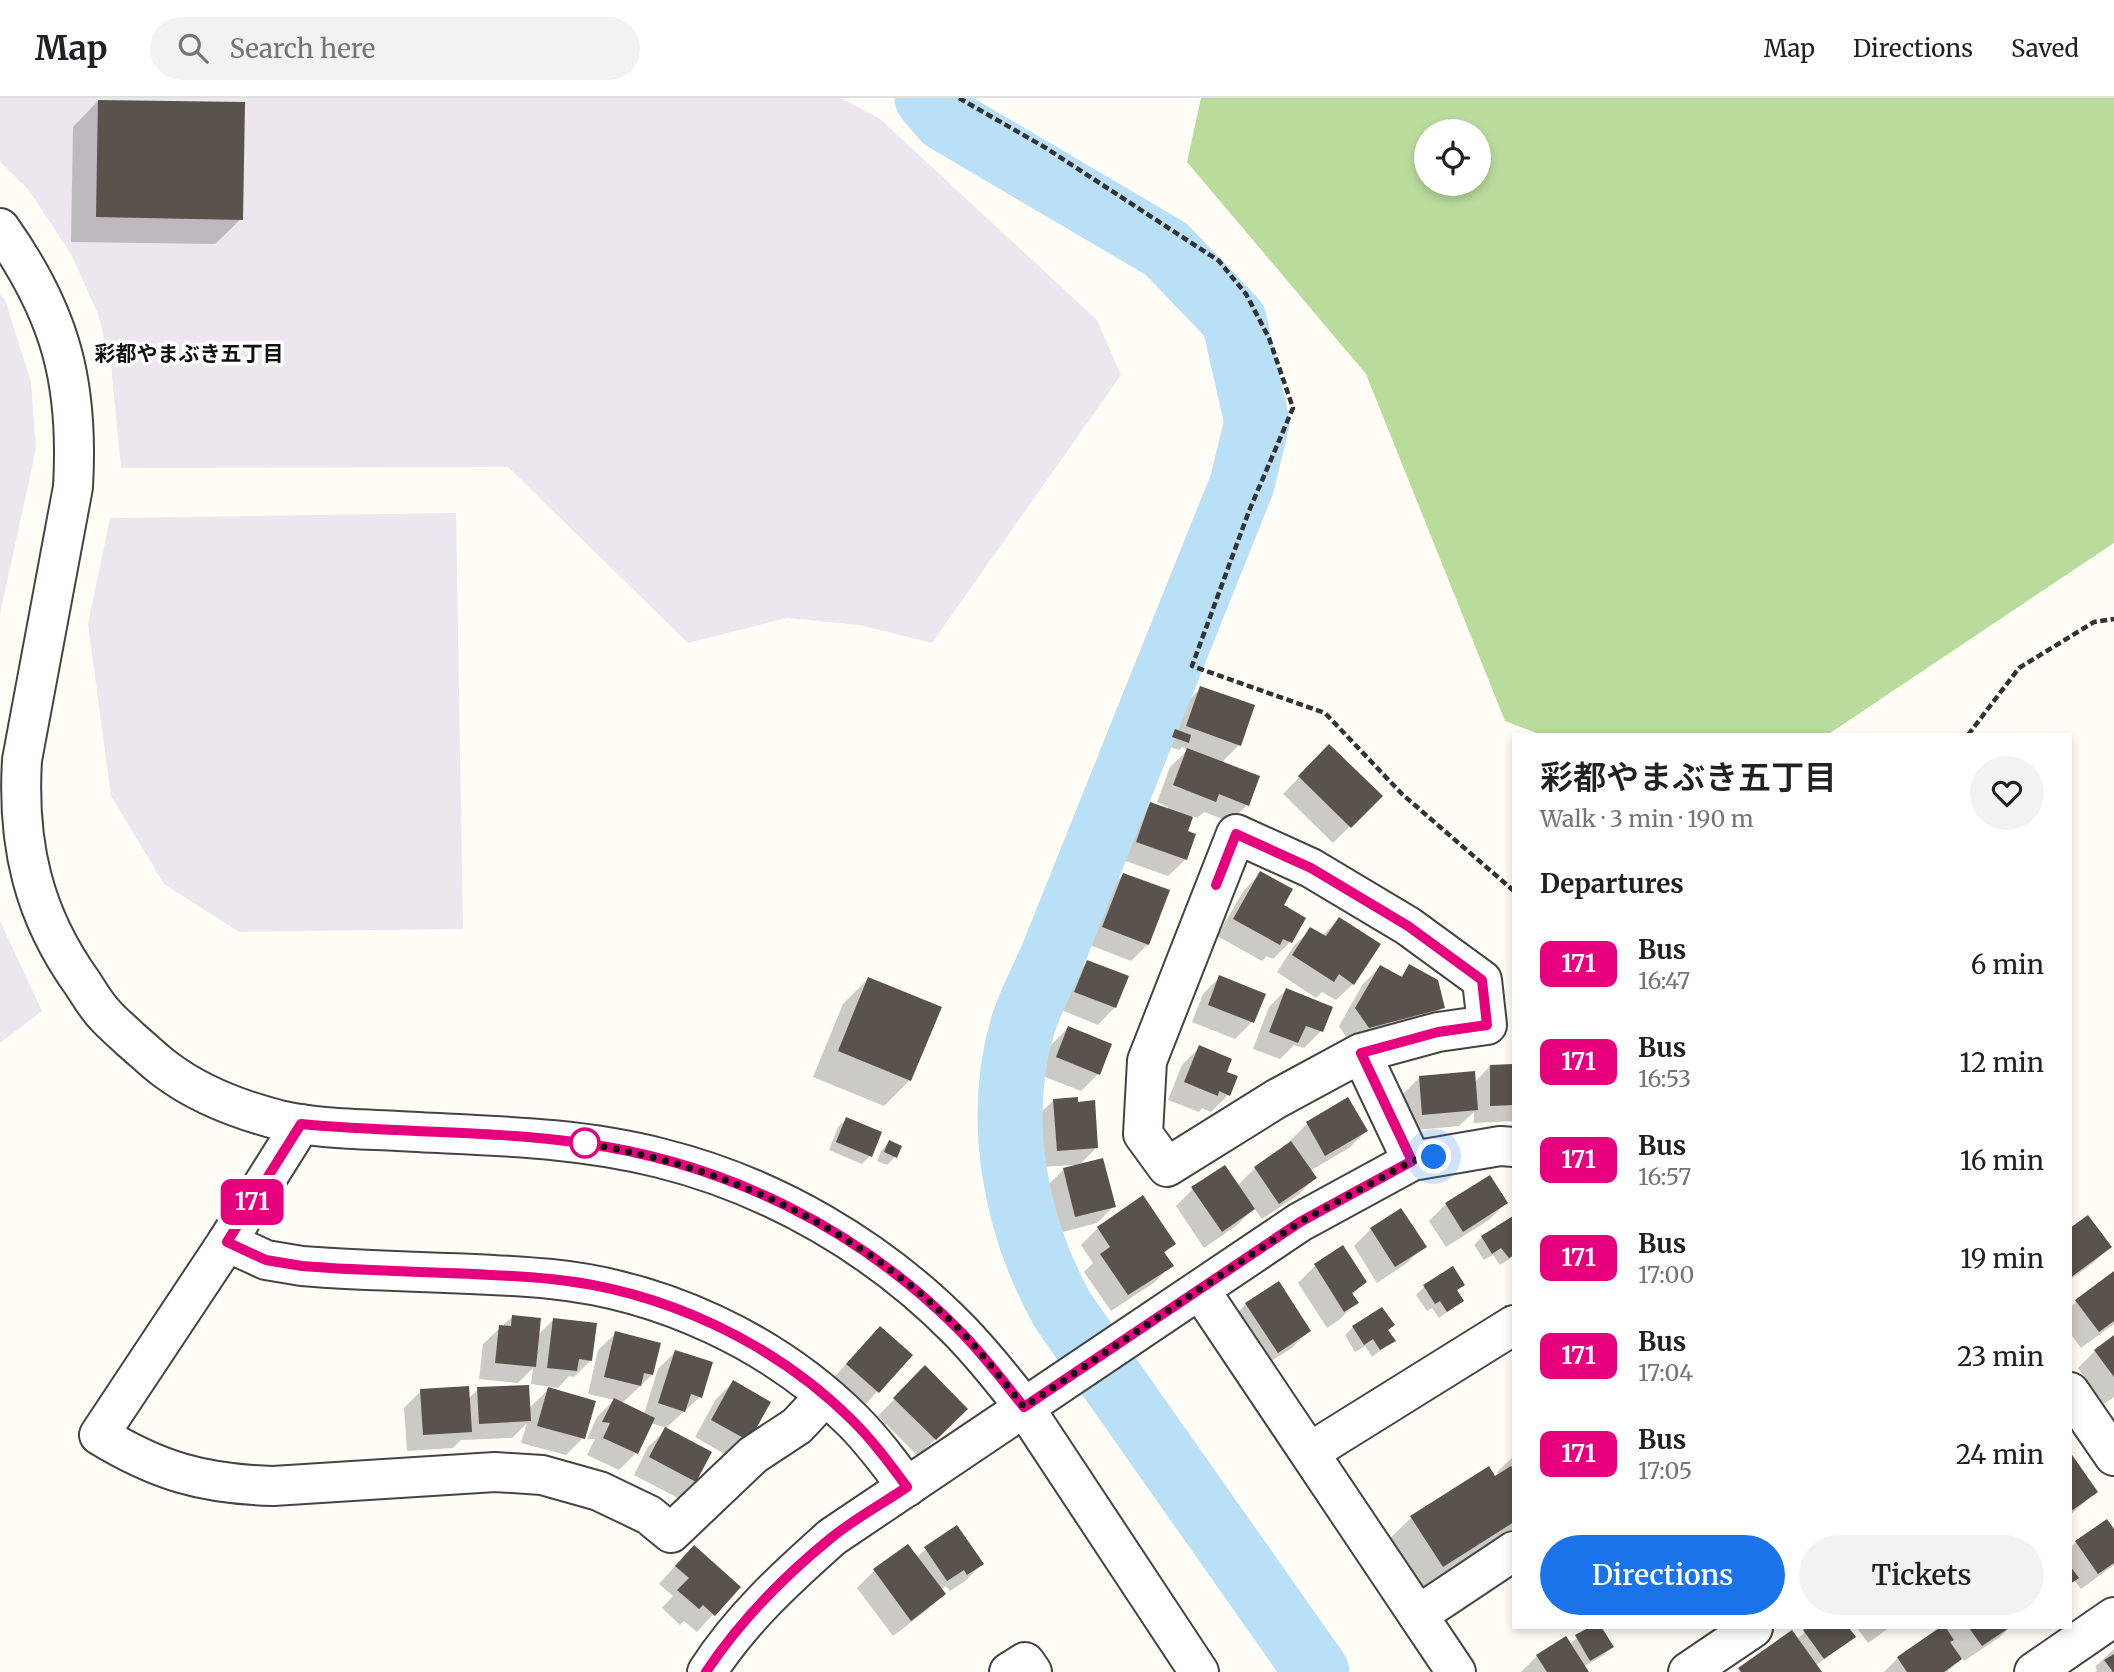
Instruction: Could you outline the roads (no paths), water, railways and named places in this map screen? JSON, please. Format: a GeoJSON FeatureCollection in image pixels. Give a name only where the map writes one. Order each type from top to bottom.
{"type":"FeatureCollection","features":[{"type":"Feature","properties":{"kind":"street"},"geometry":{"type":"LineString","coordinates":[[0,228],[26,265],[50,314],[66,363],[75,450],[73,487],[22,760],[20,798],[23,840],[31,880],[44,916],[69,966],[106,1016],[165,1070],[236,1107],[301,1124],[582,1143],[662,1158],[739,1184],[810,1217],[899,1277],[960,1331],[1024,1407],[1199,1672]]}},
{"type":"Feature","properties":{"kind":"street"},"geometry":{"type":"LineString","coordinates":[[1236,834],[1311,868],[1408,926],[1482,980],[1487,1025],[1438,1032],[1361,1053],[1276,1099],[1167,1167],[1143,1134],[1147,1061],[1236,834]]}},
{"type":"Feature","properties":{"kind":"street"},"geometry":{"type":"LineString","coordinates":[[1361,1053],[1412,1161]]}},
{"type":"Feature","properties":{"kind":"street"},"geometry":{"type":"LineString","coordinates":[[301,1124],[227,1242],[99,1435],[131,1454],[198,1479],[240,1485],[273,1486],[495,1472],[542,1475],[599,1491],[649,1515],[671,1533],[753,1455],[797,1426],[825,1396]]}},
{"type":"Feature","properties":{"kind":"street"},"geometry":{"type":"LineString","coordinates":[[706,1672],[743,1623],[787,1577],[832,1536],[1300,1222],[1412,1161],[1500,1146],[1512,1147]]}},
{"type":"Feature","properties":{"kind":"street"},"geometry":{"type":"LineString","coordinates":[[227,1242],[266,1260],[302,1266],[513,1276],[600,1287],[677,1309],[772,1356],[825,1396],[860,1429],[907,1487]]}},
{"type":"Feature","properties":{"kind":"street"},"geometry":{"type":"LineString","coordinates":[[1200,1290],[1456,1672]]}},
{"type":"Feature","properties":{"kind":"street"},"geometry":{"type":"LineString","coordinates":[[1310,1452],[1512,1326]]}},
{"type":"Feature","properties":{"kind":"street"},"geometry":{"type":"LineString","coordinates":[[2073,1403],[2114,1456]]}},
{"type":"Feature","properties":{"kind":"street"},"geometry":{"type":"LineString","coordinates":[[1418,1615],[1512,1552]]}},
{"type":"Feature","properties":{"kind":"street"},"geometry":{"type":"LineString","coordinates":[[2034,1672],[2114,1617]]}},
{"type":"Feature","properties":{"kind":"street"},"geometry":{"type":"LineString","coordinates":[[1688,1672],[1752,1629]]}},
{"type":"Feature","properties":{"kind":"street"},"geometry":{"type":"LineString","coordinates":[[1009,1672],[1025,1662],[1032,1672]]}},
{"type":"Feature","properties":{"kind":"waterway"},"geometry":{"type":"LineString","coordinates":[[927,98],[945,119],[1166,249],[1234,320],[1257,422],[1242,484],[1025,1019],[1014,1064],[1010,1100],[1011,1137],[1022,1209],[1033,1245],[1063,1311],[1317,1672]]}},
{"type":"Feature","properties":{"kind":"district","name":"彩都やまぶき五丁目"},"geometry":{"type":"Point","coordinates":[189,354]}}]}
